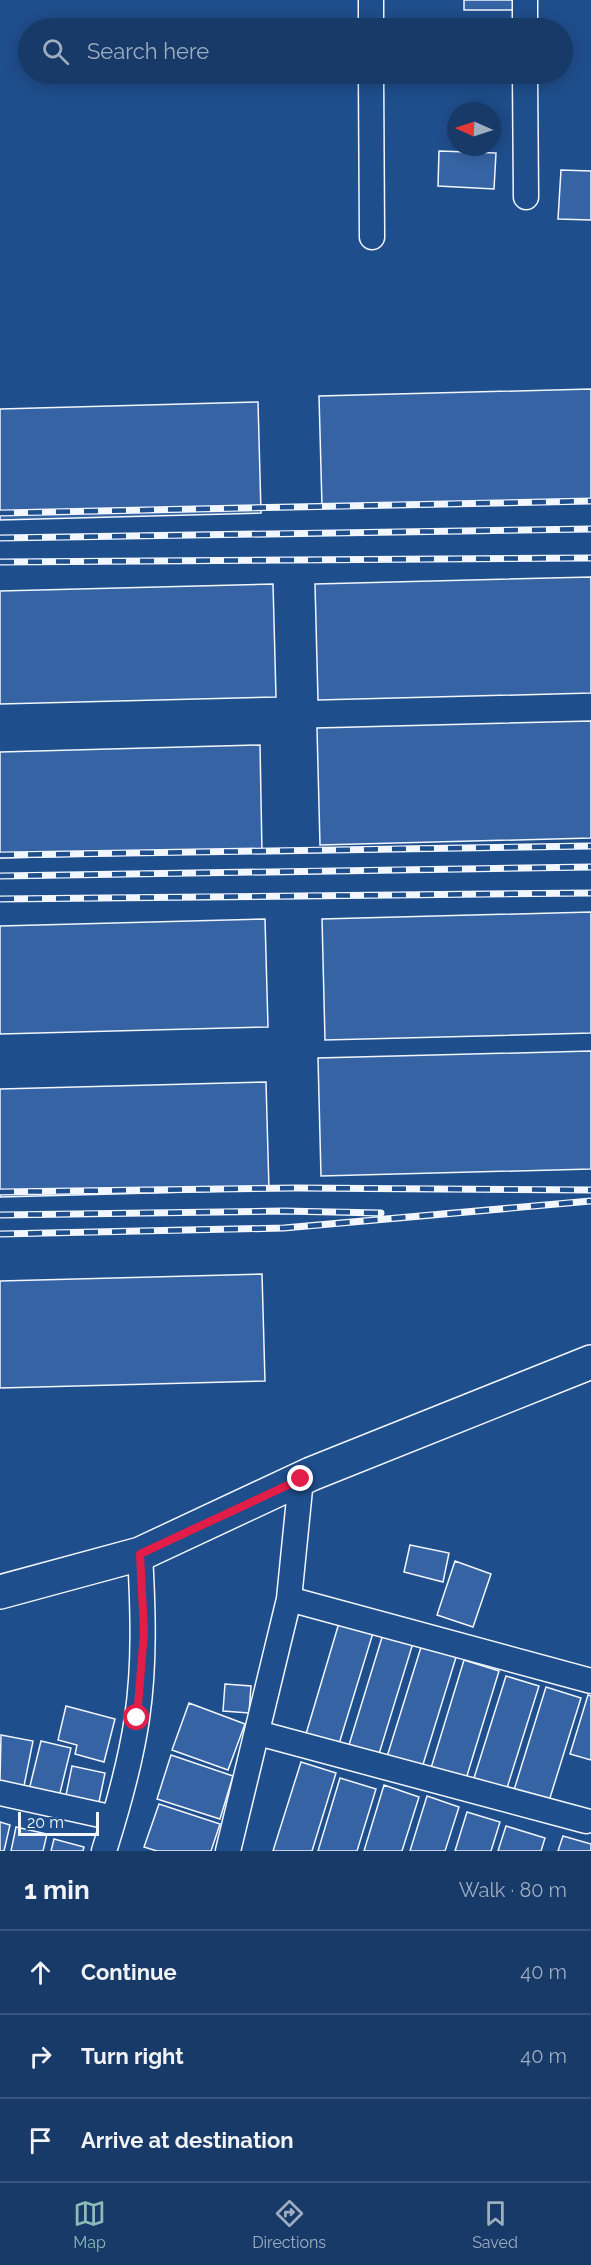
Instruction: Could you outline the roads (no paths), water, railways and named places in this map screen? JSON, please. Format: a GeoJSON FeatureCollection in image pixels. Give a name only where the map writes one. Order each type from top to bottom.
{"type":"FeatureCollection","features":[{"type":"Feature","properties":{"kind":"street"},"geometry":{"type":"LineString","coordinates":[[371,0],[371,18]]}},
{"type":"Feature","properties":{"kind":"street"},"geometry":{"type":"LineString","coordinates":[[525,0],[525,18]]}},
{"type":"Feature","properties":{"kind":"street"},"geometry":{"type":"LineString","coordinates":[[371,84],[372,237]]}},
{"type":"Feature","properties":{"kind":"street"},"geometry":{"type":"LineString","coordinates":[[525,84],[526,197]]}},
{"type":"Feature","properties":{"kind":"street"},"geometry":{"type":"LineString","coordinates":[[0,1592],[140,1554],[301,1479],[591,1362]]}},
{"type":"Feature","properties":{"kind":"street"},"geometry":{"type":"LineString","coordinates":[[228,1851],[289,1599],[301,1479]]}},
{"type":"Feature","properties":{"kind":"street"},"geometry":{"type":"LineString","coordinates":[[104,1851],[137,1718],[144,1632],[140,1554]]}},
{"type":"Feature","properties":{"kind":"street"},"geometry":{"type":"LineString","coordinates":[[289,1599],[591,1681]]}},
{"type":"Feature","properties":{"kind":"street"},"geometry":{"type":"LineString","coordinates":[[258,1733],[586,1821]]}},
{"type":"Feature","properties":{"kind":"street"},"geometry":{"type":"LineString","coordinates":[[0,1792],[114,1818]]}},
{"type":"Feature","properties":{"kind":"railway"},"geometry":{"type":"LineString","coordinates":[[0,513],[591,501]]}},
{"type":"Feature","properties":{"kind":"railway"},"geometry":{"type":"LineString","coordinates":[[0,538],[591,529]]}},
{"type":"Feature","properties":{"kind":"railway"},"geometry":{"type":"LineString","coordinates":[[0,562],[591,558]]}},
{"type":"Feature","properties":{"kind":"railway"},"geometry":{"type":"LineString","coordinates":[[0,855],[591,846]]}},
{"type":"Feature","properties":{"kind":"railway"},"geometry":{"type":"LineString","coordinates":[[0,876],[591,867]]}},
{"type":"Feature","properties":{"kind":"railway"},"geometry":{"type":"LineString","coordinates":[[0,899],[591,893]]}},
{"type":"Feature","properties":{"kind":"railway"},"geometry":{"type":"LineString","coordinates":[[0,1192],[296,1188],[591,1190]]}},
{"type":"Feature","properties":{"kind":"railway"},"geometry":{"type":"LineString","coordinates":[[0,1234],[284,1228],[591,1201]]}},
{"type":"Feature","properties":{"kind":"railway"},"geometry":{"type":"LineString","coordinates":[[0,1215],[283,1211],[381,1213]]}}]}
